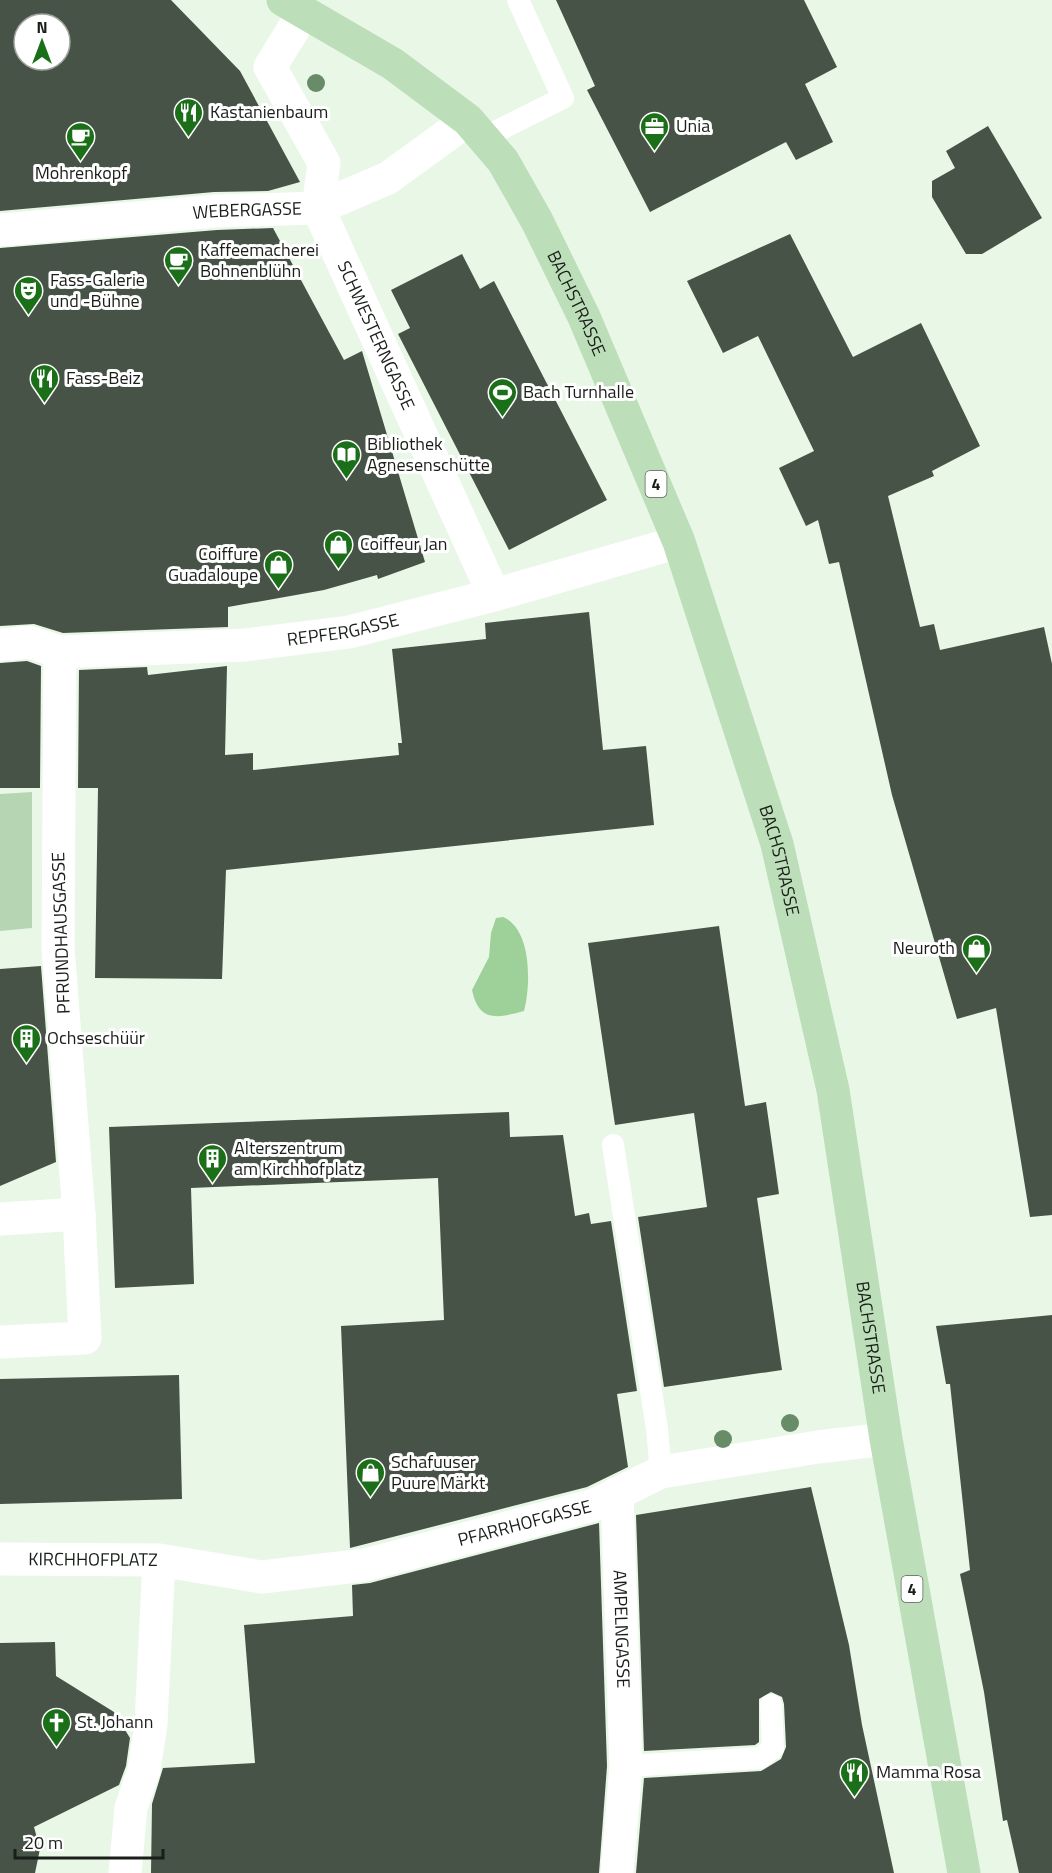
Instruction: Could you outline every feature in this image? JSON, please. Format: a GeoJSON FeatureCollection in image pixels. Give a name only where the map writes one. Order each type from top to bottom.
{"type":"FeatureCollection","features":[{"type":"Feature","properties":{"kind":"main road","name":"BACHSTRASSE"},"geometry":{"type":"LineString","coordinates":[[293,6],[393,64],[476,129],[503,161],[537,221],[584,317],[680,542],[777,844],[833,1090],[886,1439],[963,1873]]}},
{"type":"Feature","properties":{"kind":"street"},"geometry":{"type":"LineString","coordinates":[[293,6],[270,67],[324,163],[318,208]]}},
{"type":"Feature","properties":{"kind":"street","name":"WEBERGASSE"},"geometry":{"type":"LineString","coordinates":[[0,230],[216,211],[318,208],[388,178],[476,129]]}},
{"type":"Feature","properties":{"kind":"street","name":"SCHWESTERNGASSE"},"geometry":{"type":"LineString","coordinates":[[318,208],[494,595]]}},
{"type":"Feature","properties":{"kind":"street","name":"REPFERGASSE"},"geometry":{"type":"LineString","coordinates":[[0,645],[30,642],[60,651],[245,645],[338,633],[494,595],[680,542]]}},
{"type":"Feature","properties":{"kind":"street","name":"PFRUNDHAUSGASSE"},"geometry":{"type":"LineString","coordinates":[[60,651],[58,948],[79,1214]]}},
{"type":"Feature","properties":{"kind":"street"},"geometry":{"type":"LineString","coordinates":[[0,1219],[79,1214],[85,1338],[0,1342]]}},
{"type":"Feature","properties":{"kind":"street","name":"PFARRHOFGASSE"},"geometry":{"type":"LineString","coordinates":[[159,1560],[262,1577],[364,1564],[594,1505],[661,1472],[818,1447],[886,1439]]}},
{"type":"Feature","properties":{"kind":"street","name":"AMPELNGASSE"},"geometry":{"type":"LineString","coordinates":[[617,1493],[626,1766],[617,1873]]}},
{"type":"Feature","properties":{"kind":"street","name":"KIRCHHOFPLATZ"},"geometry":{"type":"LineString","coordinates":[[0,1559],[159,1560],[151,1724],[144,1770],[131,1808],[125,1873]]}},
{"type":"Feature","properties":{"kind":"lane"},"geometry":{"type":"LineString","coordinates":[[476,129],[562,98],[518,0]]}},
{"type":"Feature","properties":{"kind":"lane"},"geometry":{"type":"LineString","coordinates":[[614,1145],[657,1430],[661,1472]]}},
{"type":"Feature","properties":{"kind":"lane"},"geometry":{"type":"LineString","coordinates":[[626,1766],[760,1758],[773,1748],[771,1705]]}},
{"type":"Feature","properties":{"kind":"shaded area"},"geometry":{"type":"Polygon","coordinates":[[[32,792],[32,928],[0,931],[0,794],[32,792]]]}},
{"type":"Feature","properties":{"kind":"shaded area"},"geometry":{"type":"Polygon","coordinates":[[[503,917],[513,923],[520,933],[527,959],[528,987],[524,1011],[491,1016],[479,1008],[472,990],[489,957],[491,933],[496,918],[503,917]]]}},
{"type":"Feature","properties":{"kind":"building"},"geometry":{"type":"Polygon","coordinates":[[[0,0],[171,0],[240,71],[300,182],[268,191],[214,192],[0,211],[0,0]]]}},
{"type":"Feature","properties":{"kind":"building"},"geometry":{"type":"Polygon","coordinates":[[[556,0],[804,0],[837,67],[805,84],[833,142],[796,160],[786,142],[650,212],[587,90],[595,86],[556,0]]]}},
{"type":"Feature","properties":{"kind":"building"},"geometry":{"type":"Polygon","coordinates":[[[988,126],[1042,218],[982,254],[966,254],[932,197],[932,181],[955,168],[946,151],[988,126]]]}},
{"type":"Feature","properties":{"kind":"building"},"geometry":{"type":"Polygon","coordinates":[[[273,228],[344,360],[362,351],[425,562],[378,579],[377,575],[324,590],[228,607],[228,627],[63,633],[34,624],[0,626],[0,248],[217,230],[273,228]]]}},
{"type":"Feature","properties":{"kind":"building"},"geometry":{"type":"Polygon","coordinates":[[[790,234],[853,357],[921,323],[980,446],[932,471],[934,476],[888,496],[920,627],[934,624],[940,650],[1044,627],[1052,664],[1052,1215],[1030,1217],[996,1008],[957,1019],[892,795],[839,562],[829,564],[818,520],[806,526],[779,468],[814,451],[758,336],[723,353],[687,281],[790,234]]]}},
{"type":"Feature","properties":{"kind":"building","name":"Bach Turnhalle"},"geometry":{"type":"Polygon","coordinates":[[[462,254],[480,289],[494,281],[607,500],[509,550],[398,334],[410,328],[391,290],[462,254]]]}},
{"type":"Feature","properties":{"kind":"building"},"geometry":{"type":"Polygon","coordinates":[[[589,612],[603,750],[646,746],[654,825],[226,870],[222,979],[95,978],[98,788],[78,788],[79,670],[147,667],[148,675],[227,666],[225,755],[253,753],[253,770],[399,755],[398,743],[402,743],[392,649],[486,639],[485,623],[589,612]]]}},
{"type":"Feature","properties":{"kind":"building"},"geometry":{"type":"Polygon","coordinates":[[[27,661],[41,666],[40,788],[0,788],[0,663],[27,661]]]}},
{"type":"Feature","properties":{"kind":"building"},"geometry":{"type":"Polygon","coordinates":[[[719,926],[745,1106],[766,1102],[779,1194],[757,1198],[782,1370],[664,1387],[638,1217],[707,1207],[694,1113],[615,1125],[588,943],[719,926]]]}},
{"type":"Feature","properties":{"kind":"building","name":"Ochseschüür"},"geometry":{"type":"Polygon","coordinates":[[[41,966],[56,1162],[0,1186],[0,969],[41,966]]]}},
{"type":"Feature","properties":{"kind":"building"},"geometry":{"type":"Polygon","coordinates":[[[509,1112],[510,1137],[563,1135],[575,1216],[589,1213],[591,1224],[611,1221],[637,1391],[617,1394],[628,1467],[587,1487],[350,1548],[341,1326],[444,1320],[438,1178],[191,1188],[194,1284],[115,1288],[109,1127],[509,1112]]]}},
{"type":"Feature","properties":{"kind":"building"},"geometry":{"type":"Polygon","coordinates":[[[1052,1315],[1052,1873],[1019,1873],[1007,1820],[1003,1821],[984,1692],[960,1574],[970,1570],[950,1384],[946,1384],[936,1326],[1052,1315]]]}},
{"type":"Feature","properties":{"kind":"building"},"geometry":{"type":"Polygon","coordinates":[[[179,1375],[182,1499],[0,1504],[0,1379],[179,1375]]]}},
{"type":"Feature","properties":{"kind":"building"},"geometry":{"type":"Polygon","coordinates":[[[811,1487],[849,1645],[862,1725],[894,1873],[636,1873],[644,1778],[761,1771],[781,1759],[786,1747],[784,1704],[782,1697],[771,1692],[759,1699],[759,1742],[755,1745],[644,1751],[636,1515],[811,1487]]]}},
{"type":"Feature","properties":{"kind":"building"},"geometry":{"type":"Polygon","coordinates":[[[599,1523],[607,1766],[599,1873],[151,1873],[152,1804],[163,1768],[255,1763],[244,1625],[353,1616],[352,1585],[370,1583],[599,1523]]]}},
{"type":"Feature","properties":{"kind":"building","name":"St. Johann"},"geometry":{"type":"Polygon","coordinates":[[[55,1642],[56,1676],[114,1712],[130,1738],[126,1766],[119,1785],[34,1827],[40,1849],[35,1873],[0,1873],[0,1643],[55,1642]]]}},
{"type":"Feature","properties":{"kind":"place","name":"Kastanienbaum"},"geometry":{"type":"Point","coordinates":[189,138]}},
{"type":"Feature","properties":{"kind":"place","name":"Unia"},"geometry":{"type":"Point","coordinates":[655,152]}},
{"type":"Feature","properties":{"kind":"place","name":"Mohrenkopf"},"geometry":{"type":"Point","coordinates":[81,162]}},
{"type":"Feature","properties":{"kind":"place","name":"Kaffeemacherei Bohnenblühn"},"geometry":{"type":"Point","coordinates":[179,286]}},
{"type":"Feature","properties":{"kind":"place","name":"Fass-Galerie und -Bühne"},"geometry":{"type":"Point","coordinates":[29,316]}},
{"type":"Feature","properties":{"kind":"place","name":"Fass-Beiz"},"geometry":{"type":"Point","coordinates":[45,404]}},
{"type":"Feature","properties":{"kind":"place","name":"Bach Turnhalle"},"geometry":{"type":"Point","coordinates":[502,418]}},
{"type":"Feature","properties":{"kind":"place","name":"Bibliothek Agnesenschütte"},"geometry":{"type":"Point","coordinates":[346,480]}},
{"type":"Feature","properties":{"kind":"place","name":"Coiffeur Jan"},"geometry":{"type":"Point","coordinates":[339,570]}},
{"type":"Feature","properties":{"kind":"place","name":"Coiffure Guadaloupe"},"geometry":{"type":"Point","coordinates":[279,590]}},
{"type":"Feature","properties":{"kind":"place","name":"Neuroth"},"geometry":{"type":"Point","coordinates":[976,974]}},
{"type":"Feature","properties":{"kind":"place","name":"Ochseschüür"},"geometry":{"type":"Point","coordinates":[26,1064]}},
{"type":"Feature","properties":{"kind":"place","name":"Alterszentrum am Kirchhofplatz"},"geometry":{"type":"Point","coordinates":[213,1184]}},
{"type":"Feature","properties":{"kind":"place","name":"Schafuuser Puure Märkt"},"geometry":{"type":"Point","coordinates":[370,1498]}},
{"type":"Feature","properties":{"kind":"place","name":"St. Johann"},"geometry":{"type":"Point","coordinates":[56,1748]}},
{"type":"Feature","properties":{"kind":"place","name":"Mamma Rosa"},"geometry":{"type":"Point","coordinates":[855,1798]}}]}
